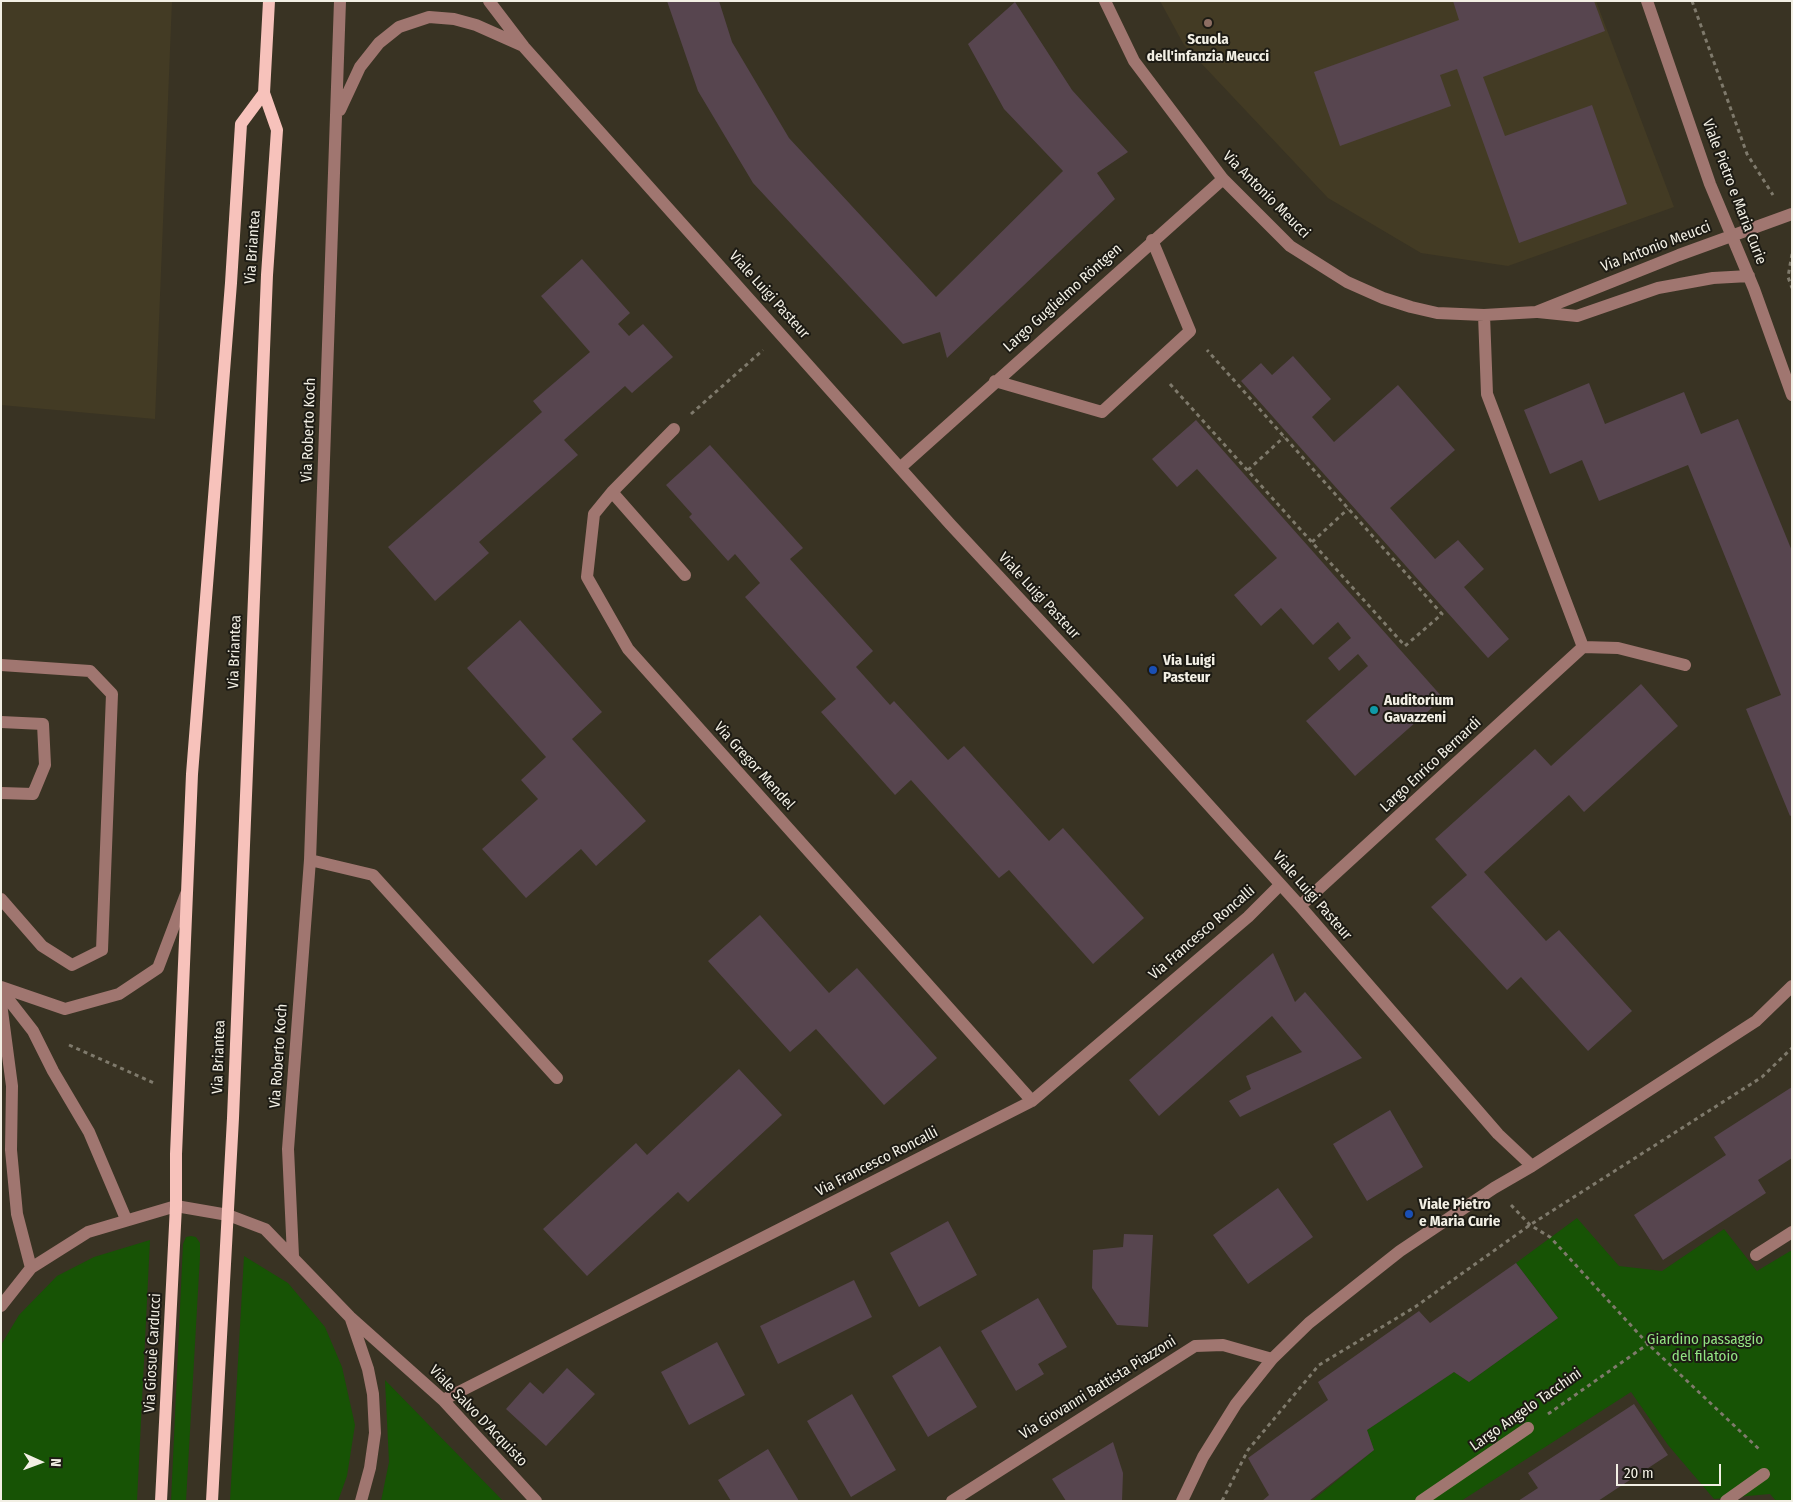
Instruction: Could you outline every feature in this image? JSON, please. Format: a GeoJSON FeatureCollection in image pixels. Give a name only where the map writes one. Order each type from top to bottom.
{"type":"FeatureCollection","features":[{"type":"Feature","properties":{"kind":"main road","name":"Via Briantea"},"geometry":{"type":"LineString","coordinates":[[228,1215],[267,275],[276,130],[264,93],[269,1]]}},
{"type":"Feature","properties":{"kind":"main road","name":"Via Briantea"},"geometry":{"type":"LineString","coordinates":[[176,1206],[192,774],[231,283],[241,124],[264,93]]}},
{"type":"Feature","properties":{"kind":"main road","name":"Via Giosuè Carducci"},"geometry":{"type":"LineString","coordinates":[[161,1501],[176,1206]]}},
{"type":"Feature","properties":{"kind":"main road"},"geometry":{"type":"LineString","coordinates":[[212,1501],[228,1215]]}},
{"type":"Feature","properties":{"kind":"street","name":"Via Roberto Koch"},"geometry":{"type":"LineString","coordinates":[[293,1256],[288,1149],[310,860],[340,1]]}},
{"type":"Feature","properties":{"kind":"street","name":"Viale Luigi Pasteur"},"geometry":{"type":"LineString","coordinates":[[489,1],[524,47],[902,467],[950,524],[1122,708],[1300,906],[1498,1134],[1532,1166]]}},
{"type":"Feature","properties":{"kind":"street","name":"Via Antonio Meucci"},"geometry":{"type":"LineString","coordinates":[[1105,1],[1134,61],[1223,179],[1290,246],[1347,282],[1383,298],[1437,313],[1484,315],[1536,312],[1577,316],[1658,288],[1714,278],[1749,276]]}},
{"type":"Feature","properties":{"kind":"street","name":"Viale Pietro e Maria Curie"},"geometry":{"type":"LineString","coordinates":[[1647,1],[1710,184],[1749,276],[1792,395]]}},
{"type":"Feature","properties":{"kind":"street","name":"Viale Luigi Pasteur"},"geometry":{"type":"LineString","coordinates":[[337,117],[360,67],[379,43],[399,27],[429,17],[454,19],[476,25],[524,47]]}},
{"type":"Feature","properties":{"kind":"street","name":"Largo Guglielmo Röntgen"},"geometry":{"type":"LineString","coordinates":[[902,467],[1152,240],[1223,179]]}},
{"type":"Feature","properties":{"kind":"street","name":"Via Antonio Meucci"},"geometry":{"type":"LineString","coordinates":[[1536,312],[1787,216]]}},
{"type":"Feature","properties":{"kind":"street"},"geometry":{"type":"LineString","coordinates":[[995,381],[1102,412],[1190,331],[1152,240]]}},
{"type":"Feature","properties":{"kind":"street"},"geometry":{"type":"LineString","coordinates":[[1484,315],[1487,394],[1583,648],[1618,648],[1685,665]]}},
{"type":"Feature","properties":{"kind":"street","name":"Via Gregor Mendel"},"geometry":{"type":"LineString","coordinates":[[674,429],[612,492],[594,514],[587,577],[628,649],[1032,1101]]}},
{"type":"Feature","properties":{"kind":"street"},"geometry":{"type":"LineString","coordinates":[[612,492],[685,575]]}},
{"type":"Feature","properties":{"kind":"street","name":"Largo Enrico Bernardi"},"geometry":{"type":"LineString","coordinates":[[1300,906],[1583,648]]}},
{"type":"Feature","properties":{"kind":"street"},"geometry":{"type":"LineString","coordinates":[[1,664],[90,671],[112,694],[102,950],[72,965],[42,946],[1,899]]}},
{"type":"Feature","properties":{"kind":"street"},"geometry":{"type":"LineString","coordinates":[[1,722],[43,724],[45,764],[32,794],[1,793]]}},
{"type":"Feature","properties":{"kind":"street"},"geometry":{"type":"LineString","coordinates":[[310,860],[373,874],[557,1078]]}},
{"type":"Feature","properties":{"kind":"street","name":"Via Francesco Roncalli"},"geometry":{"type":"LineString","coordinates":[[443,1400],[1032,1101],[1248,916],[1280,885]]}},
{"type":"Feature","properties":{"kind":"street","name":"Via Briantea"},"geometry":{"type":"LineString","coordinates":[[1,988],[66,1009],[119,994],[158,968],[187,890]]}},
{"type":"Feature","properties":{"kind":"street"},"geometry":{"type":"LineString","coordinates":[[1182,1501],[1202,1457],[1226,1419],[1272,1359],[1309,1324],[1400,1251],[1494,1188],[1532,1166],[1756,1020],[1792,986]]}},
{"type":"Feature","properties":{"kind":"street"},"geometry":{"type":"LineString","coordinates":[[1,988],[33,1030],[53,1071],[89,1132],[126,1219]]}},
{"type":"Feature","properties":{"kind":"street"},"geometry":{"type":"LineString","coordinates":[[1,1003],[12,1086],[11,1150],[17,1214],[31,1268]]}},
{"type":"Feature","properties":{"kind":"street"},"geometry":{"type":"LineString","coordinates":[[1,1306],[31,1268],[88,1232],[126,1219],[176,1206],[228,1215],[264,1229],[293,1256],[350,1317],[368,1369],[373,1394],[374,1433],[370,1468],[361,1501]]}},
{"type":"Feature","properties":{"kind":"street"},"geometry":{"type":"LineString","coordinates":[[1756,1255],[1792,1232]]}},
{"type":"Feature","properties":{"kind":"street","name":"Viale Salvo D'Acquisto"},"geometry":{"type":"LineString","coordinates":[[350,1317],[443,1400],[536,1501]]}},
{"type":"Feature","properties":{"kind":"street","name":"Via Giovanni Battista Piazzoni"},"geometry":{"type":"LineString","coordinates":[[952,1501],[1195,1346],[1223,1345],[1272,1359]]}},
{"type":"Feature","properties":{"kind":"street","name":"Largo Angelo Tacchini"},"geometry":{"type":"LineString","coordinates":[[1421,1501],[1528,1428]]}},
{"type":"Feature","properties":{"kind":"street"},"geometry":{"type":"LineString","coordinates":[[1726,1501],[1764,1474]]}},
{"type":"Feature","properties":{"kind":"path"},"geometry":{"type":"LineString","coordinates":[[1692,1],[1747,154],[1787,216]]}},
{"type":"Feature","properties":{"kind":"path"},"geometry":{"type":"LineString","coordinates":[[1792,254],[1788,277],[1792,288]]}},
{"type":"Feature","properties":{"kind":"path"},"geometry":{"type":"LineString","coordinates":[[1153,365],[1405,646],[1442,614],[1190,331]]}},
{"type":"Feature","properties":{"kind":"path"},"geometry":{"type":"LineString","coordinates":[[674,429],[782,333]]}},
{"type":"Feature","properties":{"kind":"path"},"geometry":{"type":"LineString","coordinates":[[1248,470],[1284,437]]}},
{"type":"Feature","properties":{"kind":"path"},"geometry":{"type":"LineString","coordinates":[[1312,542],[1348,509]]}},
{"type":"Feature","properties":{"kind":"path"},"geometry":{"type":"LineString","coordinates":[[1222,1501],[1248,1450],[1319,1365],[1415,1307],[1530,1225],[1762,1077],[1792,1048]]}},
{"type":"Feature","properties":{"kind":"path"},"geometry":{"type":"LineString","coordinates":[[1530,1225],[1550,1238],[1648,1344],[1741,1430],[1764,1454]]}},
{"type":"Feature","properties":{"kind":"path","name":"Largo Angelo Tacchini"},"geometry":{"type":"LineString","coordinates":[[1528,1428],[1648,1344]]}},
{"type":"Feature","properties":{"kind":"shaded area"},"geometry":{"type":"Polygon","coordinates":[[[1,1],[172,1],[155,419],[1,405],[1,1]]]}},
{"type":"Feature","properties":{"kind":"shaded area"},"geometry":{"type":"Polygon","coordinates":[[[1160,1],[1596,1],[1674,207],[1508,266],[1421,253],[1328,198],[1184,45],[1160,1]]]}},
{"type":"Feature","properties":{"kind":"green space","name":"Giardino passaggio del filatoio"},"geometry":{"type":"Polygon","coordinates":[[[1577,1218],[1619,1266],[1662,1271],[1724,1229],[1757,1271],[1792,1250],[1792,1501],[1776,1501],[1770,1494],[1714,1499],[1668,1445],[1631,1392],[1461,1501],[1312,1501],[1374,1450],[1367,1430],[1454,1372],[1469,1382],[1558,1318],[1516,1263],[1577,1218]]]}},
{"type":"Feature","properties":{"kind":"green space"},"geometry":{"type":"Polygon","coordinates":[[[186,1237],[196,1237],[200,1243],[200,1256],[186,1501],[171,1501],[183,1244],[186,1237]]]}},
{"type":"Feature","properties":{"kind":"green space"},"geometry":{"type":"Polygon","coordinates":[[[150,1240],[137,1501],[1,1501],[1,1345],[19,1315],[57,1276],[94,1257],[150,1240]]]}},
{"type":"Feature","properties":{"kind":"green space"},"geometry":{"type":"Polygon","coordinates":[[[244,1256],[288,1283],[325,1327],[342,1367],[355,1425],[347,1476],[338,1501],[230,1501],[244,1256]]]}},
{"type":"Feature","properties":{"kind":"green space"},"geometry":{"type":"Polygon","coordinates":[[[385,1380],[503,1501],[381,1501],[389,1462],[385,1380]]]}},
{"type":"Feature","properties":{"kind":"building"},"geometry":{"type":"Polygon","coordinates":[[[667,1],[719,1],[732,42],[789,138],[936,297],[1063,171],[1004,109],[968,44],[1015,2],[1072,90],[1128,152],[1097,173],[1115,199],[947,358],[940,332],[903,344],[753,183],[698,91],[667,1]]]}},
{"type":"Feature","properties":{"kind":"building"},"geometry":{"type":"Polygon","coordinates":[[[1453,1],[1594,1],[1605,31],[1483,77],[1505,136],[1592,105],[1627,204],[1519,243],[1457,69],[1440,75],[1451,106],[1340,146],[1314,72],[1459,20],[1453,1]]]}},
{"type":"Feature","properties":{"kind":"building"},"geometry":{"type":"Polygon","coordinates":[[[582,259],[630,313],[618,324],[629,336],[643,324],[673,357],[632,393],[625,386],[564,440],[578,455],[479,542],[489,553],[435,601],[388,547],[542,412],[533,401],[590,352],[541,296],[582,259]]]}},
{"type":"Feature","properties":{"kind":"building"},"geometry":{"type":"Polygon","coordinates":[[[1293,356],[1331,399],[1312,417],[1334,442],[1398,385],[1455,450],[1390,508],[1435,559],[1458,540],[1484,569],[1464,587],[1509,639],[1488,658],[1241,381],[1261,363],[1272,375],[1293,356]]]}},
{"type":"Feature","properties":{"kind":"building"},"geometry":{"type":"Polygon","coordinates":[[[1589,383],[1605,424],[1684,392],[1701,434],[1738,419],[1792,551],[1792,815],[1790,816],[1746,709],[1781,695],[1688,465],[1599,501],[1582,460],[1550,474],[1524,410],[1589,383]]]}},
{"type":"Feature","properties":{"kind":"building"},"geometry":{"type":"Polygon","coordinates":[[[1196,420],[1443,698],[1355,776],[1306,721],[1368,666],[1358,654],[1339,671],[1328,658],[1351,638],[1338,622],[1313,645],[1281,608],[1261,626],[1234,595],[1277,558],[1197,469],[1177,487],[1152,459],[1196,420]]]}},
{"type":"Feature","properties":{"kind":"building"},"geometry":{"type":"Polygon","coordinates":[[[710,445],[803,548],[790,559],[873,651],[856,667],[890,705],[894,701],[948,760],[964,746],[1049,841],[1063,828],[1144,918],[1093,964],[1009,870],[999,878],[911,780],[895,795],[821,712],[836,699],[745,597],[760,583],[735,554],[728,561],[689,517],[692,514],[666,485],[710,445]]]}},
{"type":"Feature","properties":{"kind":"building"},"geometry":{"type":"Polygon","coordinates":[[[520,620],[602,712],[572,739],[646,821],[596,866],[581,849],[526,898],[482,849],[538,799],[521,780],[546,757],[467,668],[520,620]]]}},
{"type":"Feature","properties":{"kind":"building"},"geometry":{"type":"Polygon","coordinates":[[[1641,684],[1678,726],[1584,812],[1569,795],[1484,872],[1546,941],[1559,930],[1632,1011],[1588,1051],[1521,977],[1507,990],[1431,907],[1467,875],[1435,839],[1535,749],[1551,766],[1641,684]]]}},
{"type":"Feature","properties":{"kind":"building"},"geometry":{"type":"Polygon","coordinates":[[[760,915],[829,993],[857,968],[937,1058],[884,1105],[816,1029],[790,1052],[708,961],[760,915]]]}},
{"type":"Feature","properties":{"kind":"building"},"geometry":{"type":"Polygon","coordinates":[[[1273,953],[1295,1002],[1305,992],[1362,1058],[1240,1117],[1229,1101],[1251,1089],[1246,1076],[1302,1052],[1272,1016],[1159,1116],[1129,1080],[1273,953]]]}},
{"type":"Feature","properties":{"kind":"building"},"geometry":{"type":"Polygon","coordinates":[[[739,1069],[782,1115],[688,1202],[678,1192],[587,1276],[543,1229],[636,1143],[647,1155],[739,1069]]]}},
{"type":"Feature","properties":{"kind":"building"},"geometry":{"type":"Polygon","coordinates":[[[1792,1087],[1792,1158],[1758,1180],[1766,1193],[1663,1260],[1634,1215],[1726,1155],[1714,1137],[1792,1087]]]}},
{"type":"Feature","properties":{"kind":"building"},"geometry":{"type":"Polygon","coordinates":[[[1390,1110],[1423,1167],[1367,1201],[1333,1144],[1390,1110]]]}},
{"type":"Feature","properties":{"kind":"building"},"geometry":{"type":"Polygon","coordinates":[[[1278,1188],[1313,1237],[1248,1284],[1213,1235],[1278,1188]]]}},
{"type":"Feature","properties":{"kind":"building"},"geometry":{"type":"Polygon","coordinates":[[[948,1221],[977,1275],[919,1307],[890,1253],[948,1221]]]}},
{"type":"Feature","properties":{"kind":"building"},"geometry":{"type":"Polygon","coordinates":[[[1124,1234],[1153,1235],[1148,1327],[1117,1325],[1092,1288],[1093,1250],[1123,1247],[1124,1234]]]}},
{"type":"Feature","properties":{"kind":"building"},"geometry":{"type":"Polygon","coordinates":[[[1516,1263],[1558,1318],[1469,1382],[1454,1372],[1367,1430],[1374,1450],[1309,1501],[1262,1501],[1269,1495],[1248,1458],[1328,1400],[1318,1382],[1419,1311],[1430,1323],[1516,1263]]]}},
{"type":"Feature","properties":{"kind":"building"},"geometry":{"type":"Polygon","coordinates":[[[854,1280],[872,1317],[778,1364],[760,1326],[854,1280]]]}},
{"type":"Feature","properties":{"kind":"building"},"geometry":{"type":"Polygon","coordinates":[[[1038,1298],[1067,1347],[1038,1364],[1044,1374],[1016,1391],[981,1331],[1038,1298]]]}},
{"type":"Feature","properties":{"kind":"building"},"geometry":{"type":"Polygon","coordinates":[[[717,1342],[745,1395],[689,1425],[661,1372],[717,1342]]]}},
{"type":"Feature","properties":{"kind":"building"},"geometry":{"type":"Polygon","coordinates":[[[940,1346],[977,1407],[928,1437],[892,1376],[940,1346]]]}},
{"type":"Feature","properties":{"kind":"building"},"geometry":{"type":"Polygon","coordinates":[[[567,1368],[595,1394],[546,1446],[506,1409],[530,1382],[543,1394],[567,1368]]]}},
{"type":"Feature","properties":{"kind":"building"},"geometry":{"type":"Polygon","coordinates":[[[852,1394],[896,1470],[851,1497],[807,1421],[852,1394]]]}},
{"type":"Feature","properties":{"kind":"building"},"geometry":{"type":"Polygon","coordinates":[[[1634,1404],[1668,1455],[1598,1501],[1518,1501],[1538,1488],[1528,1473],[1634,1404]]]}},
{"type":"Feature","properties":{"kind":"building"},"geometry":{"type":"Polygon","coordinates":[[[1113,1442],[1123,1473],[1122,1501],[1066,1501],[1052,1479],[1113,1442]]]}},
{"type":"Feature","properties":{"kind":"building"},"geometry":{"type":"Polygon","coordinates":[[[768,1449],[799,1501],[731,1501],[718,1480],[768,1449]]]}},
{"type":"Feature","properties":{"kind":"place","name":"Scuola dell'infanzia Meucci"},"geometry":{"type":"Point","coordinates":[1208,23]}},
{"type":"Feature","properties":{"kind":"place","name":"Via Luigi Pasteur"},"geometry":{"type":"Point","coordinates":[1153,670]}},
{"type":"Feature","properties":{"kind":"place","name":"Auditorium Gavazzeni"},"geometry":{"type":"Point","coordinates":[1374,710]}},
{"type":"Feature","properties":{"kind":"place","name":"Viale Pietro e Maria Curie"},"geometry":{"type":"Point","coordinates":[1409,1214]}}]}
